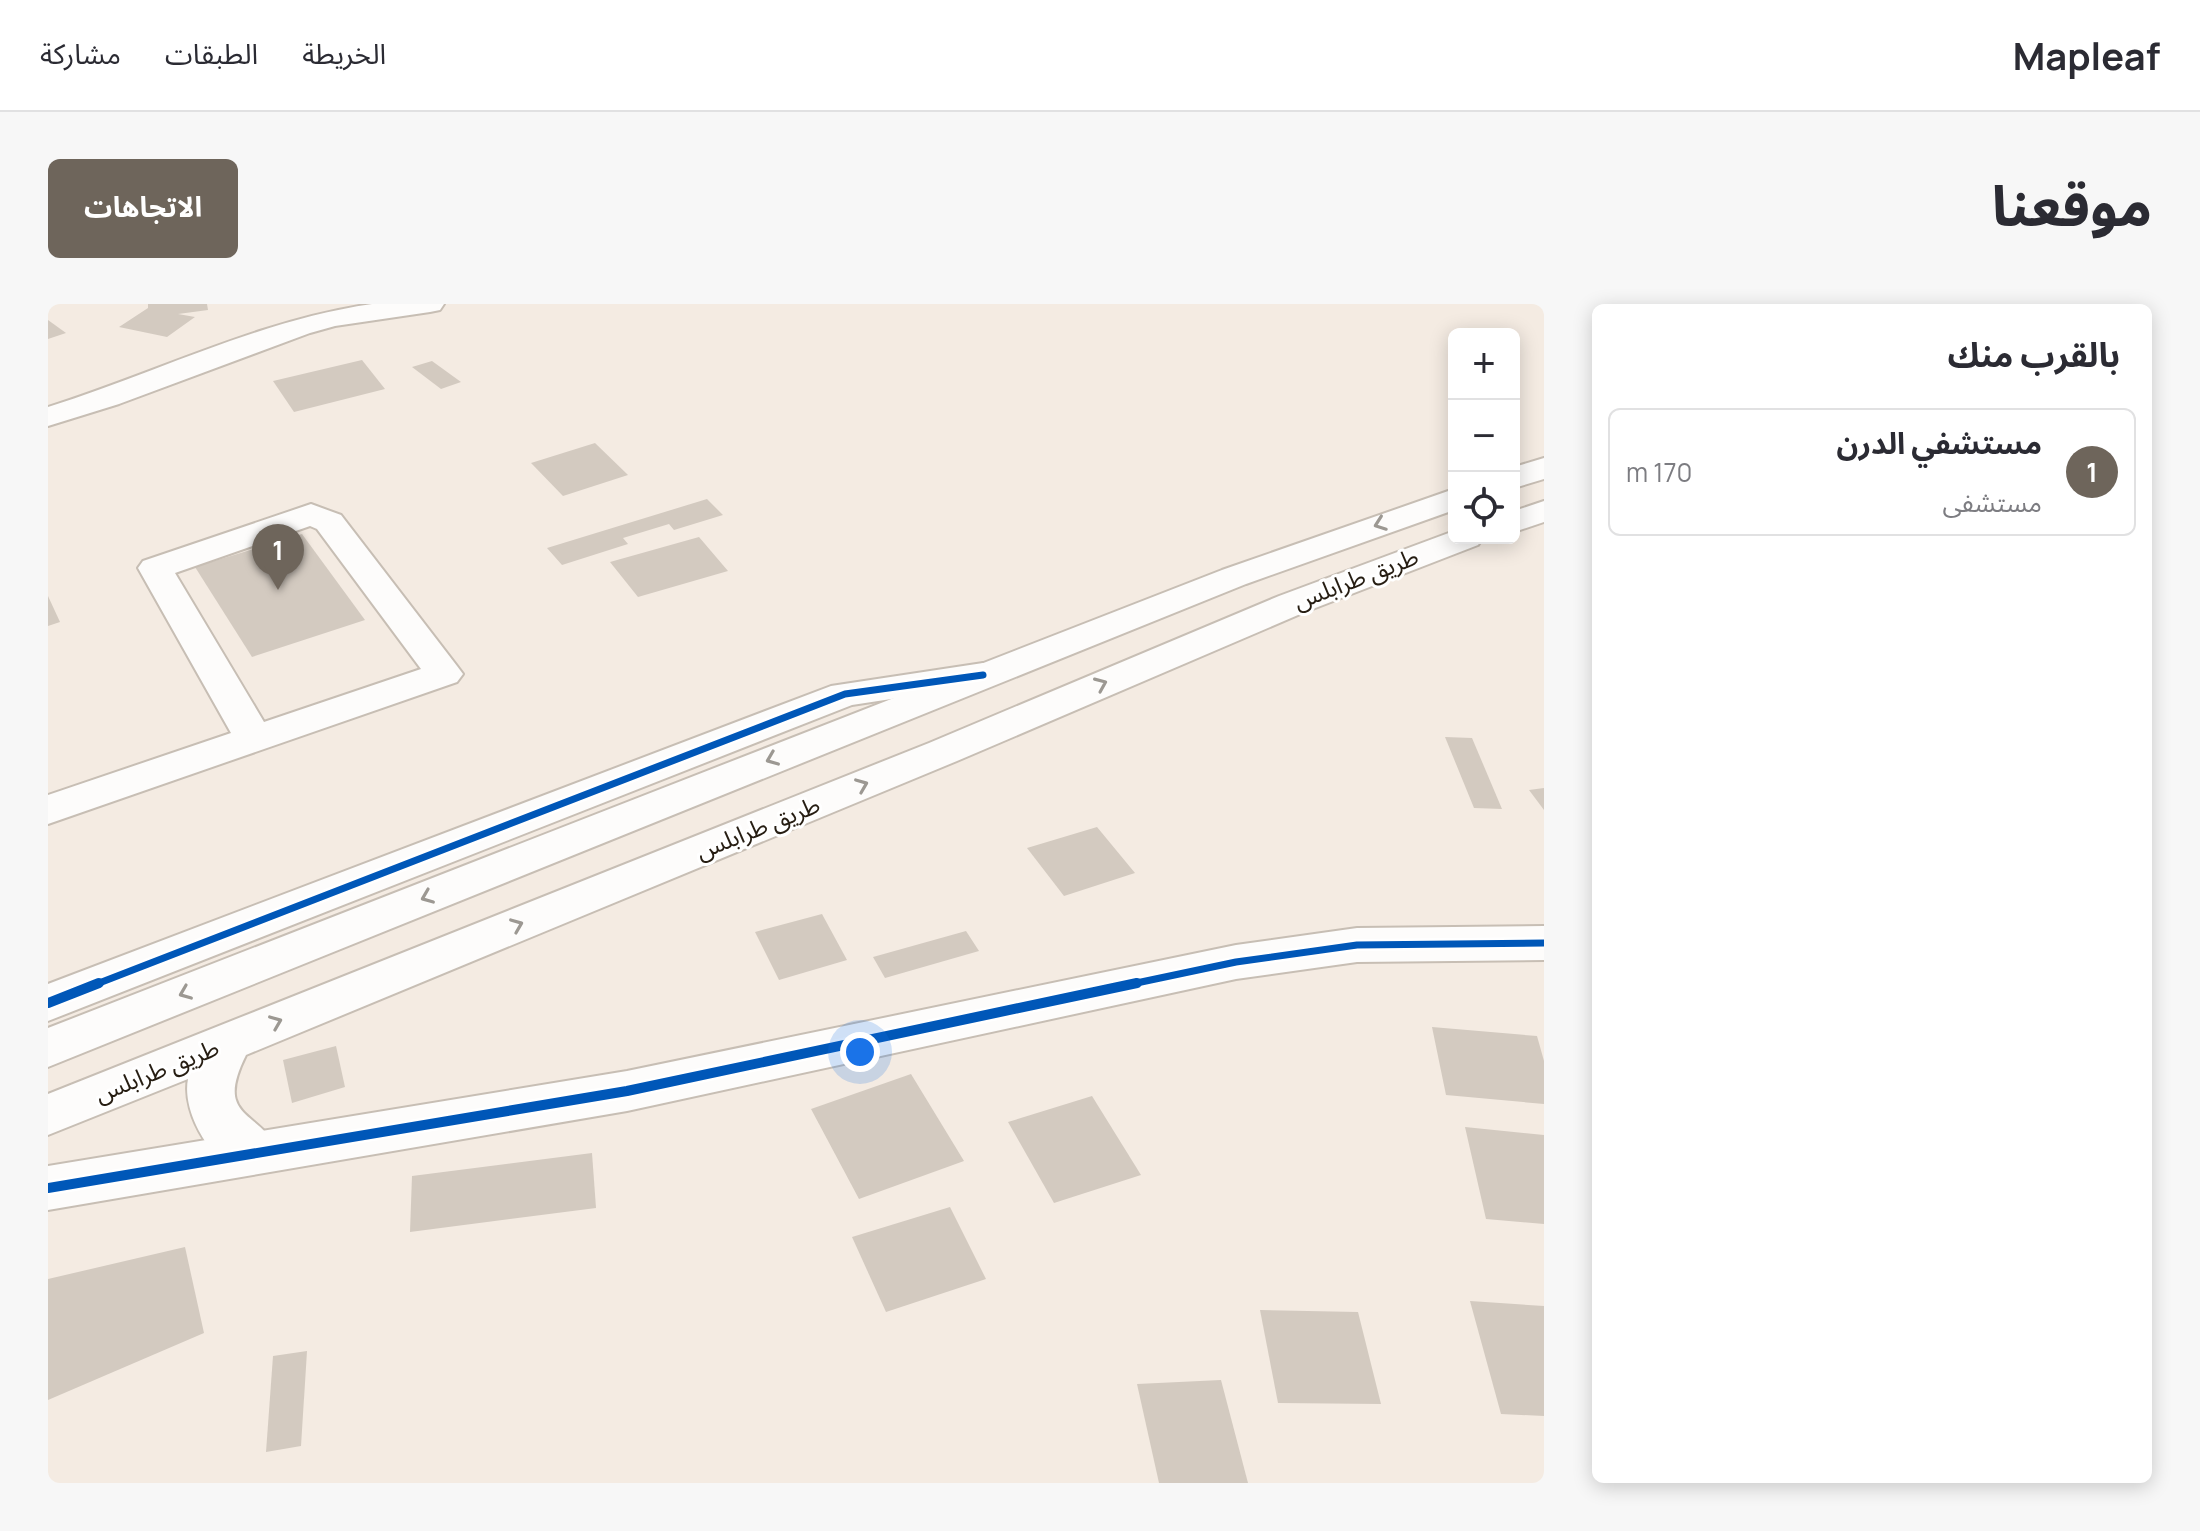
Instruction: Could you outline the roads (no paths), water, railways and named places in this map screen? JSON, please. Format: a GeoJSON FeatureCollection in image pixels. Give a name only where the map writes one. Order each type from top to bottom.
{"type":"FeatureCollection","features":[{"type":"Feature","properties":{"kind":"main road"},"geometry":{"type":"LineString","coordinates":[[48,417],[300,327],[333,318],[430,304]]}},
{"type":"Feature","properties":{"kind":"main road"},"geometry":{"type":"LineString","coordinates":[[1520,476],[1544,468]]}},
{"type":"Feature","properties":{"kind":"main road"},"geometry":{"type":"LineString","coordinates":[[48,1048],[983,675],[1234,577],[1448,501]]}},
{"type":"Feature","properties":{"kind":"main road"},"geometry":{"type":"LineString","coordinates":[[1520,520],[1544,511]]}},
{"type":"Feature","properties":{"kind":"main road"},"geometry":{"type":"LineString","coordinates":[[48,810],[444,674],[329,522],[311,514],[155,568],[253,737]]}},
{"type":"Feature","properties":{"kind":"main road","name":"طريق طرابلس"},"geometry":{"type":"LineString","coordinates":[[48,1115],[943,752],[1292,604],[1450,544]]}},
{"type":"Feature","properties":{"kind":"main road"},"geometry":{"type":"LineString","coordinates":[[48,1003],[845,694],[983,675]]}},
{"type":"Feature","properties":{"kind":"main road"},"geometry":{"type":"LineString","coordinates":[[48,1188],[253,1151],[627,1091],[1236,962],[1357,945],[1544,943]]}},
{"type":"Feature","properties":{"kind":"main road"},"geometry":{"type":"LineString","coordinates":[[229,1041],[216,1062],[209,1083],[210,1104],[218,1123],[232,1139],[253,1151]]}},
{"type":"Feature","properties":{"kind":"place","name":"مستشفي الدرن"},"geometry":{"type":"Point","coordinates":[278,590]}}]}
